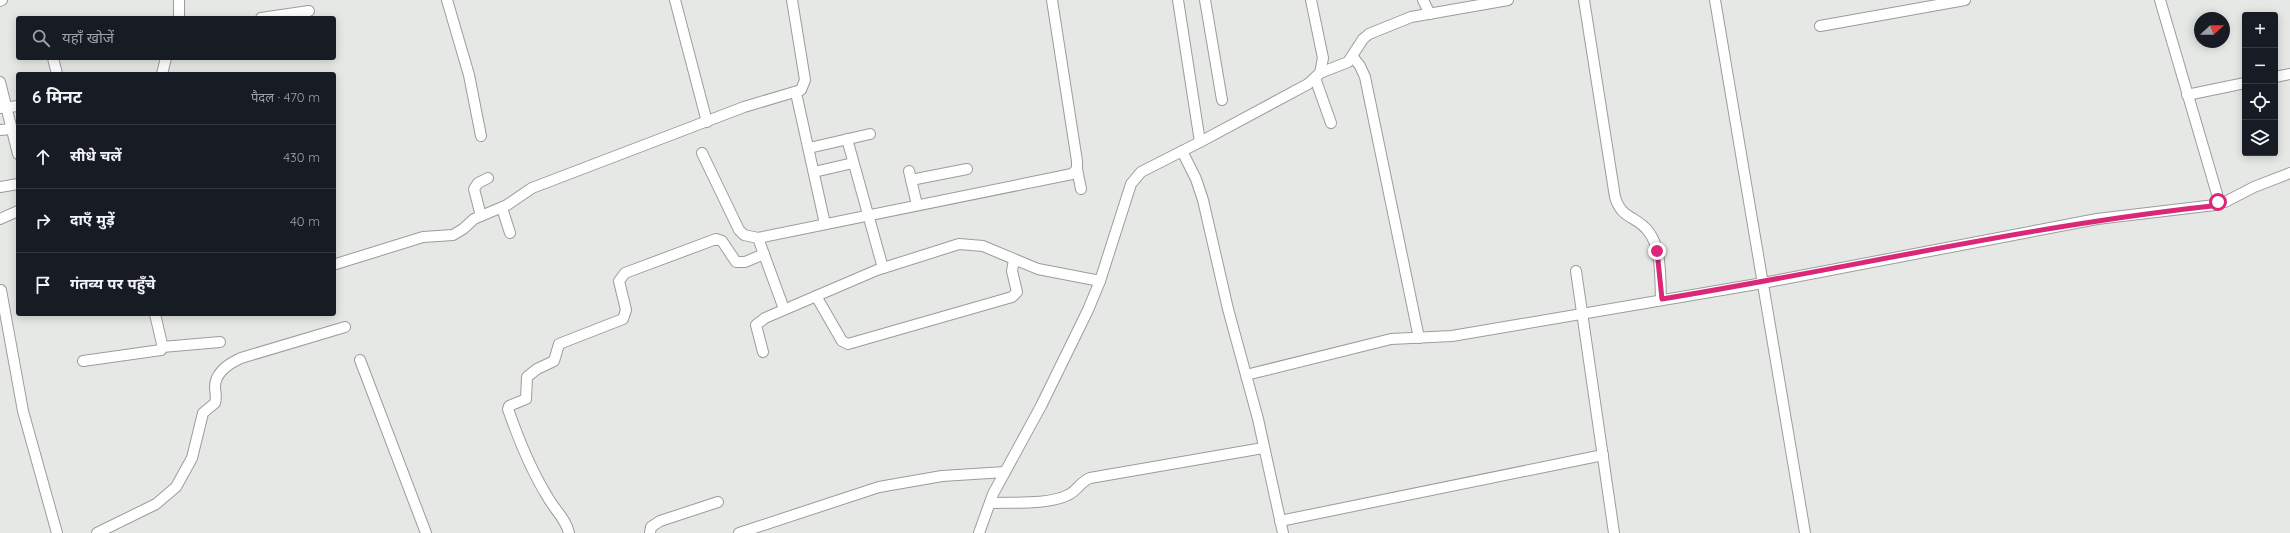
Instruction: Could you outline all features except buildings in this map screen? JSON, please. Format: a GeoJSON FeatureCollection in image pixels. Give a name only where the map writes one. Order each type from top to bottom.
{"type":"FeatureCollection","features":[{"type":"Feature","properties":{"kind":"street"},"geometry":{"type":"LineString","coordinates":[[179,0],[179,16]]}},
{"type":"Feature","properties":{"kind":"street"},"geometry":{"type":"LineString","coordinates":[[447,0],[467,69],[482,136]]}},
{"type":"Feature","properties":{"kind":"street"},"geometry":{"type":"LineString","coordinates":[[674,0],[707,122]]}},
{"type":"Feature","properties":{"kind":"street"},"geometry":{"type":"LineString","coordinates":[[336,264],[411,240],[453,235],[481,216],[502,208],[532,188],[744,107],[796,93],[804,87],[805,80],[792,0]]}},
{"type":"Feature","properties":{"kind":"street"},"geometry":{"type":"LineString","coordinates":[[1052,0],[1081,189]]}},
{"type":"Feature","properties":{"kind":"street"},"geometry":{"type":"LineString","coordinates":[[1178,0],[1200,142]]}},
{"type":"Feature","properties":{"kind":"street"},"geometry":{"type":"LineString","coordinates":[[1205,0],[1222,100]]}},
{"type":"Feature","properties":{"kind":"street"},"geometry":{"type":"LineString","coordinates":[[1311,0],[1323,58],[1318,76],[1331,124]]}},
{"type":"Feature","properties":{"kind":"street"},"geometry":{"type":"LineString","coordinates":[[1423,0],[1430,14]]}},
{"type":"Feature","properties":{"kind":"street"},"geometry":{"type":"LineString","coordinates":[[979,533],[990,503],[1058,372],[1100,281],[1131,184],[1141,172],[1200,142],[1318,76],[1342,66],[1353,57],[1363,39],[1369,34],[1396,22],[1430,14],[1461,4],[1508,0]]}},
{"type":"Feature","properties":{"kind":"street"},"geometry":{"type":"LineString","coordinates":[[1584,0],[1615,197],[1622,212],[1646,228],[1653,237],[1657,251],[1662,299]]}},
{"type":"Feature","properties":{"kind":"street"},"geometry":{"type":"LineString","coordinates":[[1715,0],[1805,533]]}},
{"type":"Feature","properties":{"kind":"street"},"geometry":{"type":"LineString","coordinates":[[1820,26],[1965,0]]}},
{"type":"Feature","properties":{"kind":"street"},"geometry":{"type":"LineString","coordinates":[[2160,0],[2217,194],[2218,202]]}},
{"type":"Feature","properties":{"kind":"street"},"geometry":{"type":"LineString","coordinates":[[275,16],[309,11]]}},
{"type":"Feature","properties":{"kind":"street"},"geometry":{"type":"LineString","coordinates":[[1353,57],[1360,66],[1365,77],[1419,338]]}},
{"type":"Feature","properties":{"kind":"street"},"geometry":{"type":"LineString","coordinates":[[54,60],[56,72]]}},
{"type":"Feature","properties":{"kind":"street"},"geometry":{"type":"LineString","coordinates":[[162,72],[166,60]]}},
{"type":"Feature","properties":{"kind":"street"},"geometry":{"type":"LineString","coordinates":[[2278,76],[2290,74]]}},
{"type":"Feature","properties":{"kind":"street"},"geometry":{"type":"LineString","coordinates":[[0,82],[3,108],[12,128],[16,145]]}},
{"type":"Feature","properties":{"kind":"street"},"geometry":{"type":"LineString","coordinates":[[2188,95],[2242,84]]}},
{"type":"Feature","properties":{"kind":"street"},"geometry":{"type":"LineString","coordinates":[[796,93],[826,224]]}},
{"type":"Feature","properties":{"kind":"street"},"geometry":{"type":"LineString","coordinates":[[3,108],[16,106]]}},
{"type":"Feature","properties":{"kind":"street"},"geometry":{"type":"LineString","coordinates":[[0,130],[12,128]]}},
{"type":"Feature","properties":{"kind":"street"},"geometry":{"type":"LineString","coordinates":[[809,148],[870,134]]}},
{"type":"Feature","properties":{"kind":"street"},"geometry":{"type":"LineString","coordinates":[[847,139],[883,268]]}},
{"type":"Feature","properties":{"kind":"street"},"geometry":{"type":"LineString","coordinates":[[1182,151],[1196,179],[1203,200],[1283,533]]}},
{"type":"Feature","properties":{"kind":"street"},"geometry":{"type":"LineString","coordinates":[[702,153],[739,230],[744,235],[758,238],[917,204],[1068,176],[1077,169]]}},
{"type":"Feature","properties":{"kind":"street"},"geometry":{"type":"LineString","coordinates":[[814,172],[853,163]]}},
{"type":"Feature","properties":{"kind":"street"},"geometry":{"type":"LineString","coordinates":[[917,204],[910,175],[967,169]]}},
{"type":"Feature","properties":{"kind":"street"},"geometry":{"type":"LineString","coordinates":[[1246,375],[1391,339],[1452,336],[1763,282],[2097,219],[2212,206],[2218,202],[2225,202],[2254,187],[2290,173]]}},
{"type":"Feature","properties":{"kind":"street"},"geometry":{"type":"LineString","coordinates":[[481,216],[474,189],[478,183],[488,178]]}},
{"type":"Feature","properties":{"kind":"street"},"geometry":{"type":"LineString","coordinates":[[0,187],[16,184]]}},
{"type":"Feature","properties":{"kind":"street"},"geometry":{"type":"LineString","coordinates":[[502,208],[510,233]]}},
{"type":"Feature","properties":{"kind":"street"},"geometry":{"type":"LineString","coordinates":[[0,219],[16,212]]}},
{"type":"Feature","properties":{"kind":"street"},"geometry":{"type":"LineString","coordinates":[[758,238],[784,309]]}},
{"type":"Feature","properties":{"kind":"street"},"geometry":{"type":"LineString","coordinates":[[569,533],[566,524],[547,497],[536,476],[508,409],[509,406],[526,400],[528,377],[537,369],[554,361],[559,344],[623,319],[626,310],[619,282],[625,273],[716,239],[722,241],[736,262],[745,262],[764,254]]}},
{"type":"Feature","properties":{"kind":"street"},"geometry":{"type":"LineString","coordinates":[[763,352],[756,325],[784,309],[883,268],[959,244],[983,246],[1038,269],[1100,281]]}},
{"type":"Feature","properties":{"kind":"street"},"geometry":{"type":"LineString","coordinates":[[816,296],[842,341],[848,344],[1012,297],[1017,292],[1012,271],[1014,260]]}},
{"type":"Feature","properties":{"kind":"street"},"geometry":{"type":"LineString","coordinates":[[1576,271],[1614,533]]}},
{"type":"Feature","properties":{"kind":"street"},"geometry":{"type":"LineString","coordinates":[[1,290],[23,411],[57,533]]}},
{"type":"Feature","properties":{"kind":"street"},"geometry":{"type":"LineString","coordinates":[[155,316],[162,347]]}},
{"type":"Feature","properties":{"kind":"street"},"geometry":{"type":"LineString","coordinates":[[96,533],[156,504],[176,488],[192,458],[203,413],[215,403],[215,382],[222,369],[241,358],[345,327]]}},
{"type":"Feature","properties":{"kind":"street"},"geometry":{"type":"LineString","coordinates":[[83,361],[156,352],[162,347],[220,342]]}},
{"type":"Feature","properties":{"kind":"street"},"geometry":{"type":"LineString","coordinates":[[360,360],[426,533]]}},
{"type":"Feature","properties":{"kind":"street"},"geometry":{"type":"LineString","coordinates":[[990,503],[1056,499],[1067,496],[1081,482],[1090,478],[1263,448]]}},
{"type":"Feature","properties":{"kind":"street"},"geometry":{"type":"LineString","coordinates":[[1280,521],[1603,455]]}},
{"type":"Feature","properties":{"kind":"street"},"geometry":{"type":"LineString","coordinates":[[739,533],[886,485],[942,476],[1005,472]]}},
{"type":"Feature","properties":{"kind":"street"},"geometry":{"type":"LineString","coordinates":[[650,533],[650,527],[660,521],[718,502]]}},
{"type":"Feature","properties":{"kind":"route"},"geometry":{"type":"LineString","coordinates":[[1657,251],[1662,299],[1763,282],[2097,219],[2212,206],[2218,202]]}}]}
